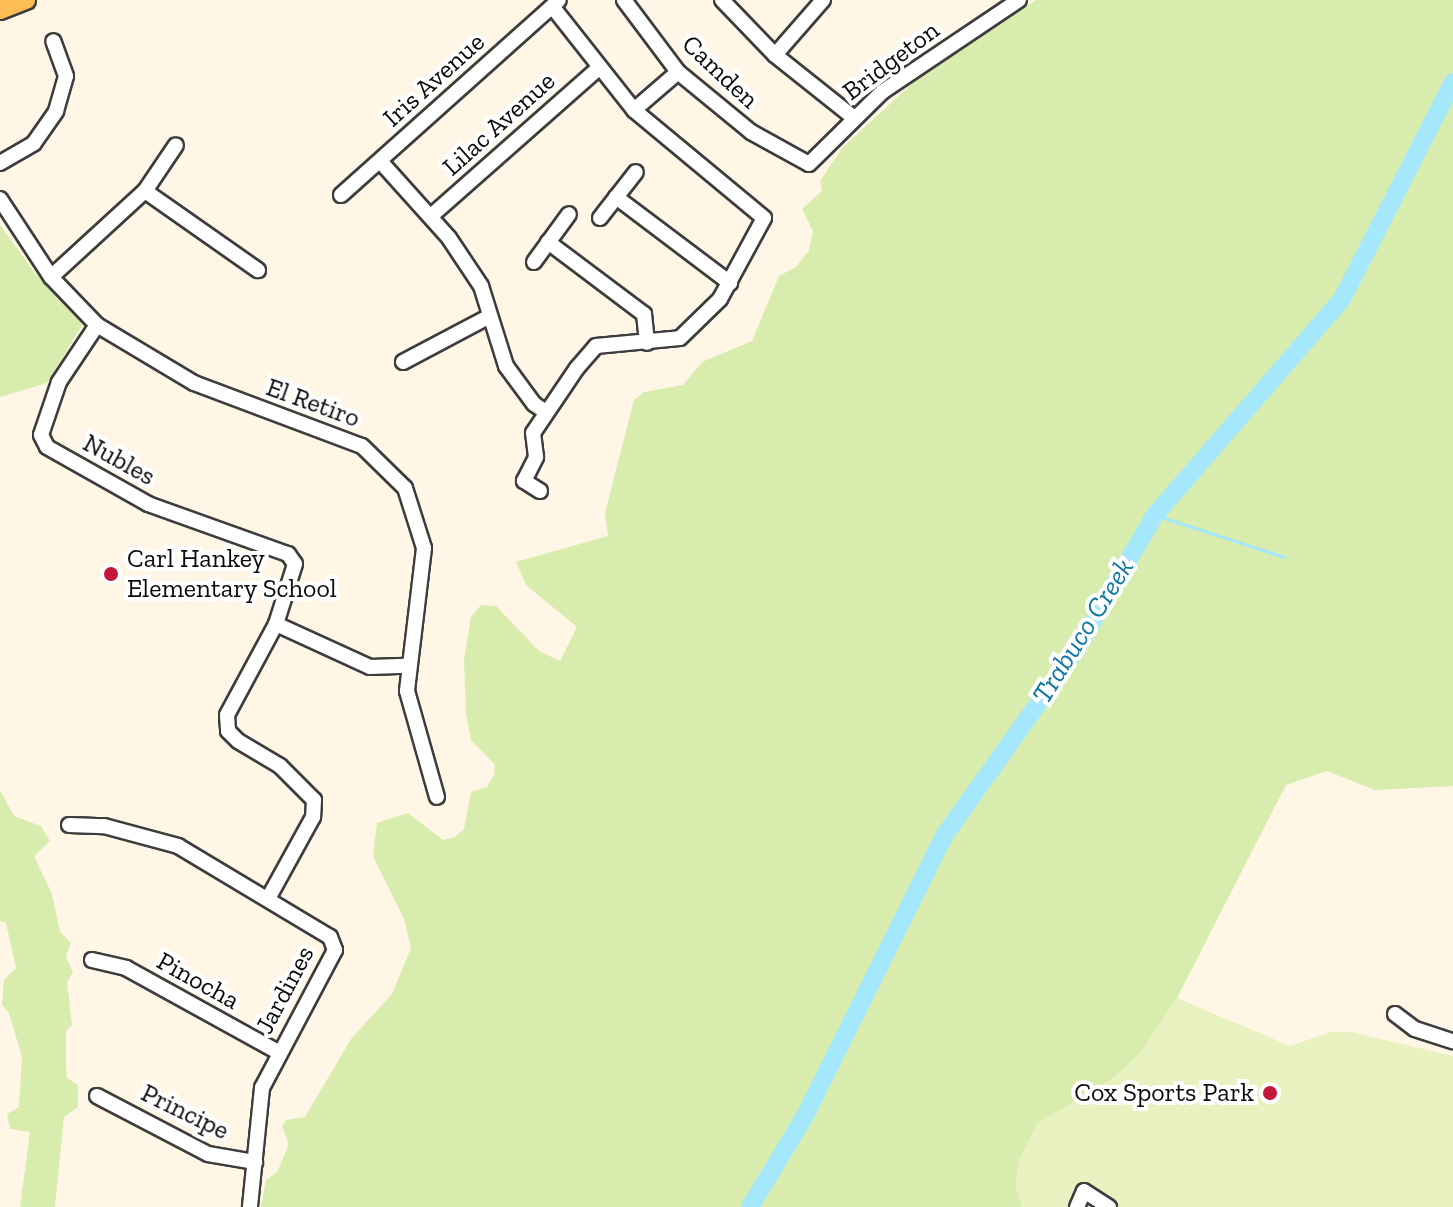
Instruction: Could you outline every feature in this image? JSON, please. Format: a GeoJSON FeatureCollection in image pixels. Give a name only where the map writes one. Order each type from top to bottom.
{"type":"FeatureCollection","features":[{"type":"Feature","properties":{"kind":"main road"},"geometry":{"type":"LineString","coordinates":[[0,10],[26,0]]}},
{"type":"Feature","properties":{"kind":"street","name":"Camden"},"geometry":{"type":"LineString","coordinates":[[624,0],[678,72],[799,163]]}},
{"type":"Feature","properties":{"kind":"street"},"geometry":{"type":"LineString","coordinates":[[722,0],[775,55],[853,117]]}},
{"type":"Feature","properties":{"kind":"street"},"geometry":{"type":"LineString","coordinates":[[775,55],[823,0]]}},
{"type":"Feature","properties":{"kind":"street","name":"Bridgeton"},"geometry":{"type":"LineString","coordinates":[[799,163],[818,161],[853,117],[1019,0]]}},
{"type":"Feature","properties":{"kind":"street"},"geometry":{"type":"LineString","coordinates":[[540,491],[524,479],[536,457],[533,433],[596,346],[680,338],[730,283],[763,214],[634,110],[599,68],[555,3]]}},
{"type":"Feature","properties":{"kind":"street","name":"Iris Avenue"},"geometry":{"type":"LineString","coordinates":[[341,195],[555,3]]}},
{"type":"Feature","properties":{"kind":"street"},"geometry":{"type":"LineString","coordinates":[[0,163],[34,143],[56,111],[66,76],[53,41]]}},
{"type":"Feature","properties":{"kind":"street","name":"Lilac Avenue"},"geometry":{"type":"LineString","coordinates":[[431,216],[599,68]]}},
{"type":"Feature","properties":{"kind":"street"},"geometry":{"type":"LineString","coordinates":[[634,110],[678,72]]}},
{"type":"Feature","properties":{"kind":"street"},"geometry":{"type":"LineString","coordinates":[[51,277],[145,191],[176,145]]}},
{"type":"Feature","properties":{"kind":"street"},"geometry":{"type":"LineString","coordinates":[[380,161],[431,216],[481,286],[488,317],[510,372],[546,412]]}},
{"type":"Feature","properties":{"kind":"street"},"geometry":{"type":"LineString","coordinates":[[600,218],[636,172]]}},
{"type":"Feature","properties":{"kind":"street"},"geometry":{"type":"LineString","coordinates":[[145,191],[258,270]]}},
{"type":"Feature","properties":{"kind":"street"},"geometry":{"type":"LineString","coordinates":[[616,197],[730,283]]}},
{"type":"Feature","properties":{"kind":"street","name":"El Retiro"},"geometry":{"type":"LineString","coordinates":[[0,199],[51,277],[97,325],[194,383],[344,436],[381,460],[413,502],[422,529],[424,566],[406,666],[411,719],[437,797]]}},
{"type":"Feature","properties":{"kind":"street"},"geometry":{"type":"LineString","coordinates":[[534,262],[569,214]]}},
{"type":"Feature","properties":{"kind":"street"},"geometry":{"type":"LineString","coordinates":[[548,242],[644,314],[647,343]]}},
{"type":"Feature","properties":{"kind":"street"},"geometry":{"type":"LineString","coordinates":[[403,362],[488,317]]}},
{"type":"Feature","properties":{"kind":"street","name":"Nubles"},"geometry":{"type":"LineString","coordinates":[[97,325],[59,382],[41,435],[47,447],[148,504],[288,554],[295,564],[276,624]]}},
{"type":"Feature","properties":{"kind":"street"},"geometry":{"type":"LineString","coordinates":[[269,897],[313,817],[314,800],[306,786],[238,741],[228,731],[227,715],[276,624],[370,667],[406,666]]}},
{"type":"Feature","properties":{"kind":"street","name":"Jardines"},"geometry":{"type":"LineString","coordinates":[[69,825],[104,826],[165,842],[324,930],[335,950],[278,1052],[262,1088],[250,1207]]}},
{"type":"Feature","properties":{"kind":"street","name":"Pinocha"},"geometry":{"type":"LineString","coordinates":[[92,960],[126,968],[278,1052]]}},
{"type":"Feature","properties":{"kind":"street"},"geometry":{"type":"LineString","coordinates":[[1395,1014],[1415,1029],[1453,1041]]}},
{"type":"Feature","properties":{"kind":"street","name":"Principe"},"geometry":{"type":"LineString","coordinates":[[97,1096],[208,1154],[255,1162]]}},
{"type":"Feature","properties":{"kind":"street"},"geometry":{"type":"LineString","coordinates":[[1077,1207],[1084,1191],[1109,1207]]}},
{"type":"Feature","properties":{"kind":"green space"},"geometry":{"type":"Polygon","coordinates":[[[1036,0],[1453,0],[1453,786],[1375,790],[1327,771],[1286,785],[1177,998],[1141,1052],[1115,1077],[1037,1124],[1018,1163],[1016,1187],[1022,1207],[261,1207],[266,1180],[277,1172],[289,1144],[282,1126],[286,1120],[305,1117],[351,1039],[392,994],[411,948],[404,919],[373,856],[377,823],[408,813],[443,840],[455,837],[464,829],[471,792],[487,787],[494,775],[495,765],[471,740],[466,714],[464,660],[471,617],[481,605],[496,606],[539,651],[560,661],[577,627],[526,585],[516,562],[608,536],[605,513],[634,400],[644,392],[683,385],[702,362],[752,341],[779,276],[796,267],[809,250],[813,231],[802,209],[822,191],[820,181],[843,147],[915,81],[1036,0]]]}},
{"type":"Feature","properties":{"kind":"green space"},"geometry":{"type":"Polygon","coordinates":[[[0,225],[35,273],[83,324],[47,383],[0,397],[0,225]]]}},
{"type":"Feature","properties":{"kind":"green space"},"geometry":{"type":"Polygon","coordinates":[[[0,790],[14,816],[41,826],[50,841],[34,856],[52,894],[60,932],[71,943],[66,957],[73,972],[67,982],[72,1025],[66,1031],[66,1067],[67,1078],[78,1085],[78,1107],[64,1117],[55,1207],[20,1207],[30,1132],[10,1129],[7,1114],[19,1107],[22,1057],[9,1013],[2,1005],[4,980],[16,968],[6,923],[0,921],[0,790]]]}},
{"type":"Feature","properties":{"kind":"green space","name":"Cox Sports Park"},"geometry":{"type":"Polygon","coordinates":[[[1177,998],[1290,1046],[1331,1032],[1351,1032],[1453,1056],[1453,1207],[1022,1207],[1016,1187],[1018,1163],[1037,1124],[1115,1077],[1141,1051],[1177,998]]]}},
{"type":"Feature","properties":{"kind":"waterway","name":"Trabuco Creek"},"geometry":{"type":"LineString","coordinates":[[750,1207],[805,1116],[944,836],[1076,650],[1155,515],[1342,299],[1453,82]]}},
{"type":"Feature","properties":{"kind":"waterway"},"geometry":{"type":"LineString","coordinates":[[1155,515],[1284,557]]}},
{"type":"Feature","properties":{"kind":"place","name":"Carl Hankey Elementary School"},"geometry":{"type":"Point","coordinates":[111,574]}},
{"type":"Feature","properties":{"kind":"place","name":"Cox Sports Park"},"geometry":{"type":"Point","coordinates":[1270,1093]}}]}
